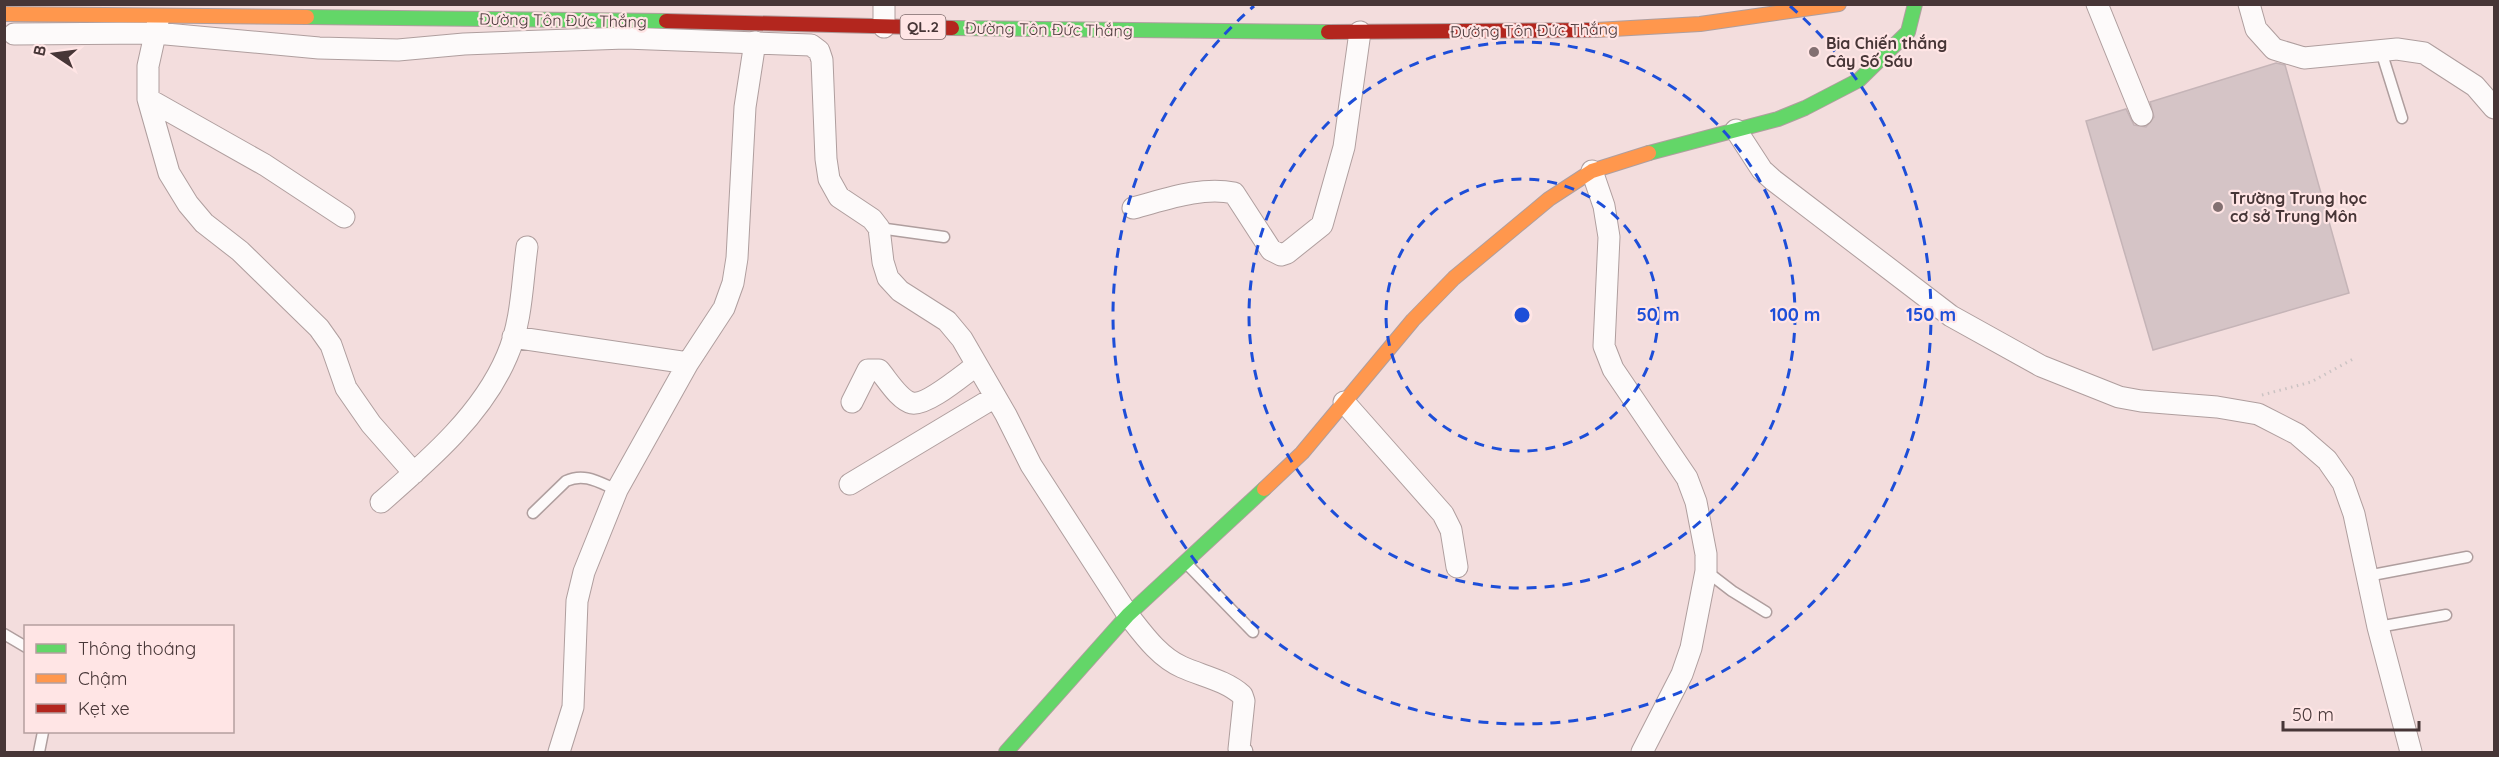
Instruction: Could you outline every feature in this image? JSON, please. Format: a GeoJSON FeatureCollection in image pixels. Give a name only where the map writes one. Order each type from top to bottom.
{"type":"FeatureCollection","features":[{"type":"Feature","properties":{"kind":"main road","name":"Đường Tôn Đức Thắng"},"geometry":{"type":"LineString","coordinates":[[4,14],[75,10],[157,24],[626,21],[884,27],[1360,32],[1590,30],[1700,24],[1839,4]]}},
{"type":"Feature","properties":{"kind":"main road"},"geometry":{"type":"LineString","coordinates":[[1006,753],[1128,615],[1302,453],[1413,320],[1454,278],[1549,199],[1592,171],[1623,160],[1778,119],[1859,80],[1908,32],[1915,4]]}},
{"type":"Feature","properties":{"kind":"street"},"geometry":{"type":"LineString","coordinates":[[884,4],[884,27]]}},
{"type":"Feature","properties":{"kind":"street"},"geometry":{"type":"LineString","coordinates":[[2097,4],[2142,115]]}},
{"type":"Feature","properties":{"kind":"street"},"geometry":{"type":"LineString","coordinates":[[2248,4],[2256,29],[2274,49],[2304,58],[2397,49],[2424,53],[2475,86],[2494,108]]}},
{"type":"Feature","properties":{"kind":"street"},"geometry":{"type":"LineString","coordinates":[[14,34],[157,24],[319,48],[353,39],[398,50],[626,21],[755,42],[810,45],[819,51],[822,60],[826,159],[829,179],[839,197],[872,219],[879,228],[883,262],[888,278],[900,291],[947,321],[962,339],[1031,465],[1128,615],[1167,658],[1181,666],[1210,676],[1242,695],[1244,701],[1239,749],[1242,753]]}},
{"type":"Feature","properties":{"kind":"street"},"geometry":{"type":"LineString","coordinates":[[157,24],[148,66],[148,99],[169,173],[188,204],[204,223],[240,252],[319,328],[331,345],[346,388],[370,424],[414,473]]}},
{"type":"Feature","properties":{"kind":"street"},"geometry":{"type":"LineString","coordinates":[[1133,208],[1197,193],[1224,191],[1234,193],[1270,250],[1281,255],[1287,254],[1322,225],[1344,147],[1360,32]]}},
{"type":"Feature","properties":{"kind":"street"},"geometry":{"type":"LineString","coordinates":[[559,753],[573,707],[577,601],[584,572],[617,490],[688,363],[724,308],[733,283],[747,95],[755,42]]}},
{"type":"Feature","properties":{"kind":"street"},"geometry":{"type":"LineString","coordinates":[[148,99],[265,165],[344,217]]}},
{"type":"Feature","properties":{"kind":"street"},"geometry":{"type":"LineString","coordinates":[[1736,130],[1762,170],[1773,180],[1951,316],[2041,366],[2119,397],[2217,407],[2258,414],[2297,434],[2327,460],[2343,483],[2354,514],[2378,627],[2411,753]]}},
{"type":"Feature","properties":{"kind":"street"},"geometry":{"type":"LineString","coordinates":[[1592,171],[1604,206],[1609,237],[1604,346],[1613,369],[1688,478],[1696,502],[1706,554],[1706,571],[1691,648],[1682,674],[1642,753]]}},
{"type":"Feature","properties":{"kind":"street"},"geometry":{"type":"LineString","coordinates":[[381,502],[459,428],[486,394],[508,355],[518,319],[527,247]]}},
{"type":"Feature","properties":{"kind":"street"},"geometry":{"type":"LineString","coordinates":[[513,337],[688,363]]}},
{"type":"Feature","properties":{"kind":"street"},"geometry":{"type":"LineString","coordinates":[[852,402],[868,370],[879,370],[905,399],[912,403],[919,403],[932,397],[977,365]]}},
{"type":"Feature","properties":{"kind":"street"},"geometry":{"type":"LineString","coordinates":[[850,484],[995,397]]}},
{"type":"Feature","properties":{"kind":"street"},"geometry":{"type":"LineString","coordinates":[[1344,402],[1443,514],[1451,530],[1457,567]]}},
{"type":"Feature","properties":{"kind":"lane"},"geometry":{"type":"LineString","coordinates":[[2381,51],[2402,118]]}},
{"type":"Feature","properties":{"kind":"lane"},"geometry":{"type":"LineString","coordinates":[[879,228],[944,237]]}},
{"type":"Feature","properties":{"kind":"lane"},"geometry":{"type":"LineString","coordinates":[[533,513],[566,481],[573,478],[588,478],[617,490]]}},
{"type":"Feature","properties":{"kind":"lane"},"geometry":{"type":"LineString","coordinates":[[2367,576],[2467,557]]}},
{"type":"Feature","properties":{"kind":"lane"},"geometry":{"type":"LineString","coordinates":[[1185,561],[1253,632]]}},
{"type":"Feature","properties":{"kind":"lane"},"geometry":{"type":"LineString","coordinates":[[1706,571],[1732,591],[1766,612]]}},
{"type":"Feature","properties":{"kind":"lane"},"geometry":{"type":"LineString","coordinates":[[2378,627],[2446,615]]}},
{"type":"Feature","properties":{"kind":"lane"},"geometry":{"type":"LineString","coordinates":[[4,634],[24,646]]}},
{"type":"Feature","properties":{"kind":"lane"},"geometry":{"type":"LineString","coordinates":[[39,753],[43,733]]}},
{"type":"Feature","properties":{"kind":"path"},"geometry":{"type":"LineString","coordinates":[[2258,396],[2311,382],[2355,358]]}},
{"type":"Feature","properties":{"kind":"building","name":"Trường Trung học cơ sở Trung Môn"},"geometry":{"type":"Polygon","coordinates":[[[2276,63],[2285,65],[2349,293],[2153,350],[2086,121],[2126,109],[2134,125],[2146,127],[2154,117],[2150,102],[2276,63]]]}},
{"type":"Feature","properties":{"kind":"traffic: fast"},"geometry":{"type":"LineString","coordinates":[[1649,153],[1778,119],[1805,108],[1859,80],[1908,32],[1915,4]]}},
{"type":"Feature","properties":{"kind":"traffic: fast"},"geometry":{"type":"LineString","coordinates":[[307,17],[666,21]]}},
{"type":"Feature","properties":{"kind":"traffic: fast"},"geometry":{"type":"LineString","coordinates":[[952,28],[1328,32]]}},
{"type":"Feature","properties":{"kind":"traffic: fast"},"geometry":{"type":"LineString","coordinates":[[1006,752],[1128,615],[1264,489]]}},
{"type":"Feature","properties":{"kind":"traffic: slow"},"geometry":{"type":"LineString","coordinates":[[1596,30],[1700,24],[1839,4]]}},
{"type":"Feature","properties":{"kind":"traffic: slow"},"geometry":{"type":"LineString","coordinates":[[4,14],[307,17]]}},
{"type":"Feature","properties":{"kind":"traffic: slow"},"geometry":{"type":"LineString","coordinates":[[1264,489],[1302,453],[1413,320],[1454,278],[1549,199],[1592,171],[1649,153]]}},
{"type":"Feature","properties":{"kind":"traffic: jam"},"geometry":{"type":"LineString","coordinates":[[666,21],[952,28]]}},
{"type":"Feature","properties":{"kind":"traffic: jam"},"geometry":{"type":"LineString","coordinates":[[1328,32],[1596,30]]}},
{"type":"Feature","properties":{"kind":"place","name":"Bia Chiến thắng Cây Số Sáu"},"geometry":{"type":"Point","coordinates":[1814,52]}},
{"type":"Feature","properties":{"kind":"place","name":"Trường Trung học cơ sở Trung Môn"},"geometry":{"type":"Point","coordinates":[2218,207]}}]}
